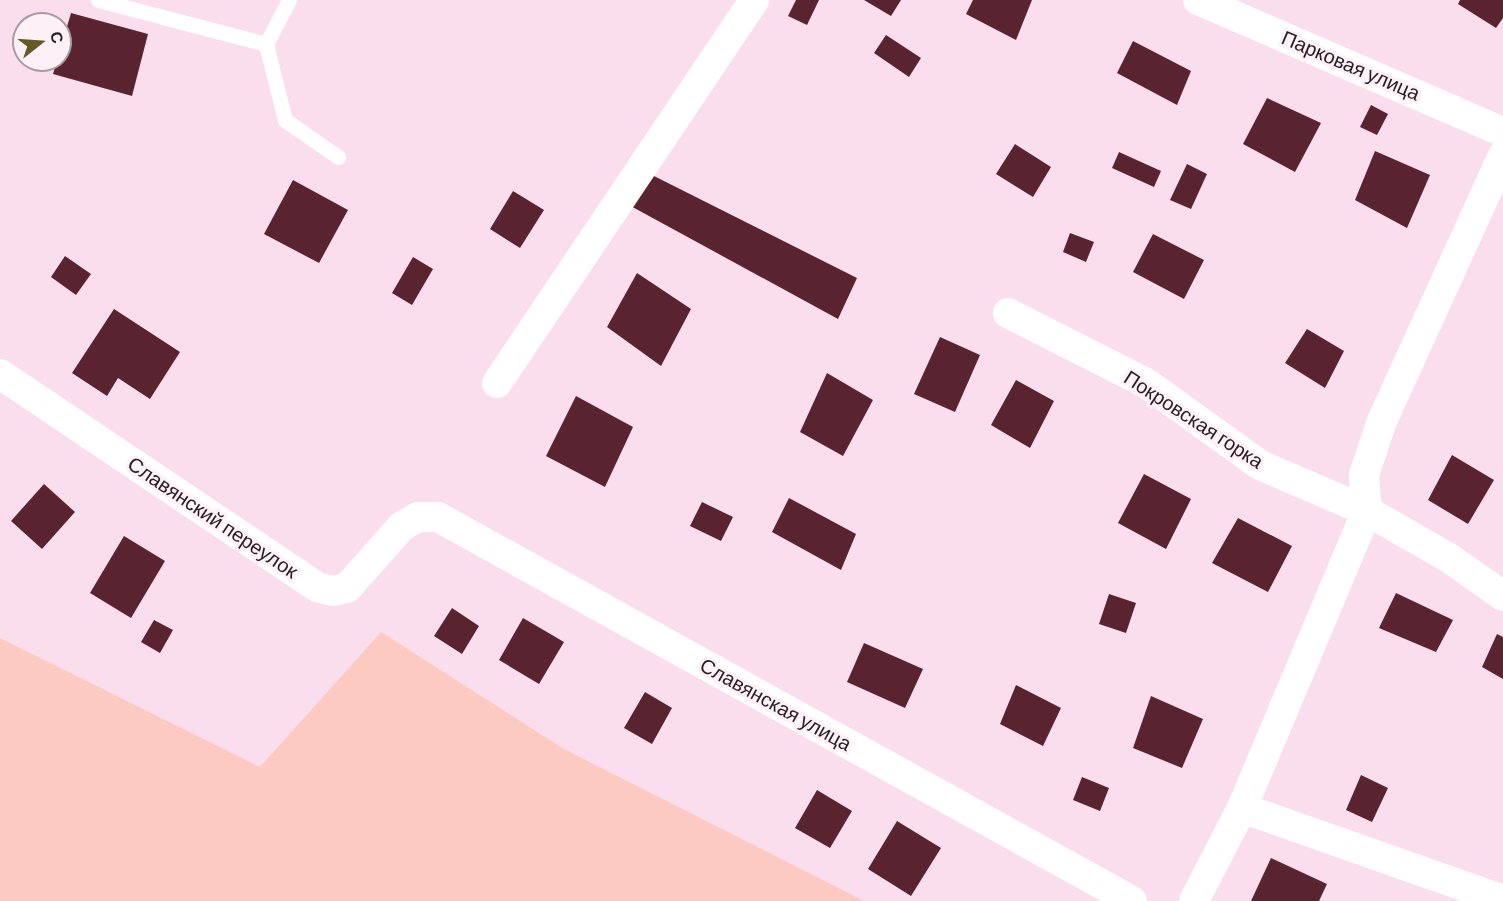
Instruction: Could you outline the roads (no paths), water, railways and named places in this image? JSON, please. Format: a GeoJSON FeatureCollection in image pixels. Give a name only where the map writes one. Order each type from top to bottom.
{"type":"FeatureCollection","features":[{"type":"Feature","properties":{"kind":"street"},"geometry":{"type":"LineString","coordinates":[[497,382],[754,0]]}},
{"type":"Feature","properties":{"kind":"street","name":"Парковая улица"},"geometry":{"type":"LineString","coordinates":[[1198,0],[1239,8],[1503,132]]}},
{"type":"Feature","properties":{"kind":"street"},"geometry":{"type":"LineString","coordinates":[[1194,901],[1242,808],[1367,511],[1364,475],[1382,421],[1503,155]]}},
{"type":"Feature","properties":{"kind":"street","name":"Покровская горка"},"geometry":{"type":"LineString","coordinates":[[1008,313],[1146,383],[1260,465],[1367,511],[1449,558],[1503,596]]}},
{"type":"Feature","properties":{"kind":"street","name":"Славянский переулок"},"geometry":{"type":"LineString","coordinates":[[0,374],[317,587],[333,591],[347,588],[402,526],[418,517]]}},
{"type":"Feature","properties":{"kind":"street","name":"Славянская улица"},"geometry":{"type":"LineString","coordinates":[[418,517],[438,517],[1132,901]]}},
{"type":"Feature","properties":{"kind":"street"},"geometry":{"type":"LineString","coordinates":[[1242,808],[1503,900]]}},
{"type":"Feature","properties":{"kind":"lane"},"geometry":{"type":"LineString","coordinates":[[98,0],[266,44]]}},
{"type":"Feature","properties":{"kind":"lane"},"geometry":{"type":"LineString","coordinates":[[289,0],[266,44],[285,120],[338,157]]}}]}
